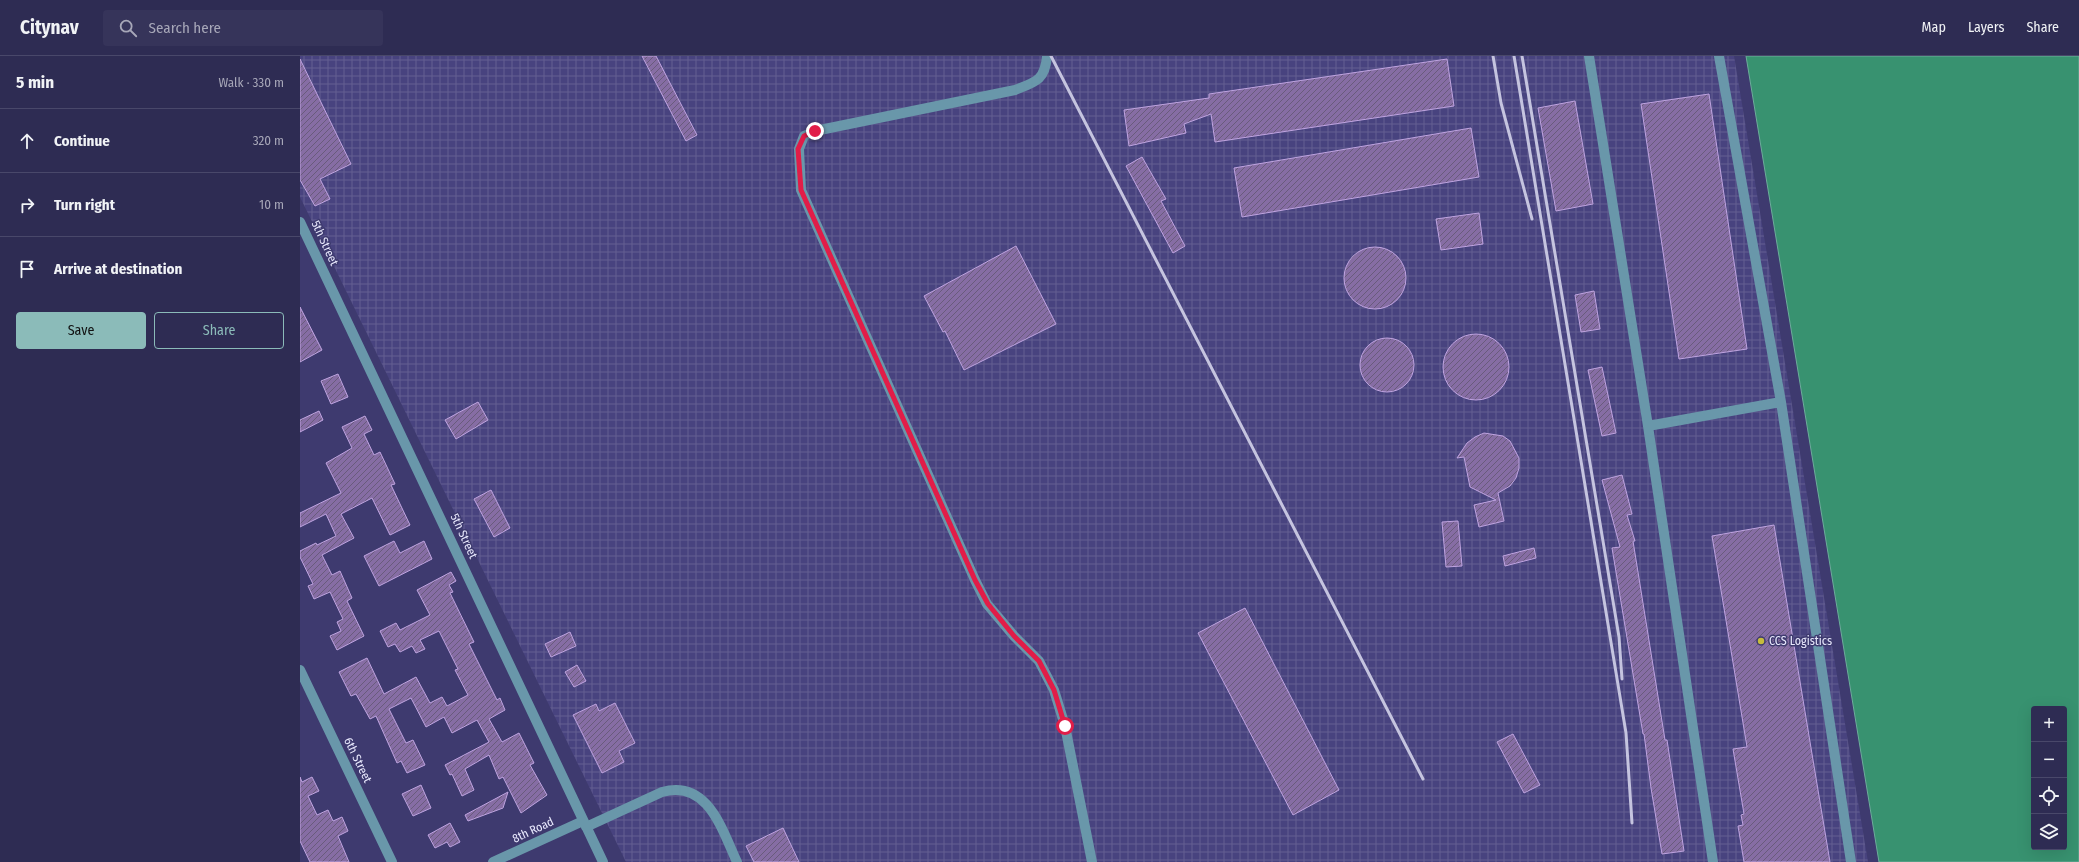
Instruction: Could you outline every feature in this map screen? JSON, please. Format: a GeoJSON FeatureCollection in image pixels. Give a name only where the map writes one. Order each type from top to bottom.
{"type":"FeatureCollection","features":[{"type":"Feature","properties":{"kind":"street"},"geometry":{"type":"LineString","coordinates":[[1047,56],[1046,69],[1037,82],[1015,90],[815,131],[804,136],[798,149],[801,190],[975,580],[988,604],[1014,636],[1039,661],[1054,690],[1065,726],[1092,862]]}},
{"type":"Feature","properties":{"kind":"street"},"geometry":{"type":"LineString","coordinates":[[1589,56],[1648,426],[1713,862]]}},
{"type":"Feature","properties":{"kind":"street"},"geometry":{"type":"LineString","coordinates":[[1718,56],[1781,402],[1851,862]]}},
{"type":"Feature","properties":{"kind":"street","name":"5th Street"},"geometry":{"type":"LineString","coordinates":[[300,222],[603,862]]}},
{"type":"Feature","properties":{"kind":"street"},"geometry":{"type":"LineString","coordinates":[[1648,426],[1781,402]]}},
{"type":"Feature","properties":{"kind":"street","name":"6th Street"},"geometry":{"type":"LineString","coordinates":[[300,670],[392,862]]}},
{"type":"Feature","properties":{"kind":"street","name":"8th Road"},"geometry":{"type":"LineString","coordinates":[[493,862],[674,788],[695,794],[711,808],[737,862]]}},
{"type":"Feature","properties":{"kind":"shaded area"},"geometry":{"type":"Polygon","coordinates":[[[300,56],[1734,56],[1868,862],[626,862],[300,197],[300,56]]]}},
{"type":"Feature","properties":{"kind":"shaded area"},"geometry":{"type":"Polygon","coordinates":[[[1746,56],[2079,56],[2079,862],[1879,862],[1746,56]]]}},
{"type":"Feature","properties":{"kind":"building"},"geometry":{"type":"Polygon","coordinates":[[[642,56],[656,56],[697,135],[686,141],[642,56]]]}},
{"type":"Feature","properties":{"kind":"building"},"geometry":{"type":"Polygon","coordinates":[[[300,59],[351,164],[320,179],[330,199],[315,206],[300,180],[300,59]]]}},
{"type":"Feature","properties":{"kind":"building"},"geometry":{"type":"Polygon","coordinates":[[[1447,59],[1454,106],[1215,142],[1211,114],[1184,124],[1186,133],[1129,146],[1124,110],[1209,98],[1209,94],[1447,59]]]}},
{"type":"Feature","properties":{"kind":"building"},"geometry":{"type":"Polygon","coordinates":[[[1709,94],[1747,349],[1679,359],[1641,104],[1709,94]]]}},
{"type":"Feature","properties":{"kind":"building"},"geometry":{"type":"Polygon","coordinates":[[[1575,101],[1593,204],[1556,211],[1538,108],[1575,101]]]}},
{"type":"Feature","properties":{"kind":"building"},"geometry":{"type":"Polygon","coordinates":[[[1471,128],[1479,177],[1242,217],[1234,168],[1471,128]]]}},
{"type":"Feature","properties":{"kind":"building"},"geometry":{"type":"Polygon","coordinates":[[[1142,157],[1166,199],[1161,201],[1185,246],[1173,253],[1126,166],[1142,157]]]}},
{"type":"Feature","properties":{"kind":"building"},"geometry":{"type":"Polygon","coordinates":[[[1479,213],[1483,244],[1441,250],[1436,219],[1479,213]]]}},
{"type":"Feature","properties":{"kind":"building"},"geometry":{"type":"Polygon","coordinates":[[[1016,246],[1056,324],[964,370],[945,331],[943,332],[924,296],[1016,246]]]}},
{"type":"Feature","properties":{"kind":"building"},"geometry":{"type":"Polygon","coordinates":[[[1369,247],[1381,247],[1397,256],[1404,266],[1406,278],[1404,290],[1397,300],[1381,309],[1369,309],[1358,304],[1349,295],[1344,284],[1344,272],[1349,261],[1358,252],[1369,247]]]}},
{"type":"Feature","properties":{"kind":"building"},"geometry":{"type":"Polygon","coordinates":[[[1594,291],[1600,329],[1581,332],[1575,295],[1594,291]]]}},
{"type":"Feature","properties":{"kind":"building"},"geometry":{"type":"Polygon","coordinates":[[[300,307],[322,350],[300,362],[300,307]]]}},
{"type":"Feature","properties":{"kind":"building"},"geometry":{"type":"Polygon","coordinates":[[[1469,334],[1483,334],[1495,339],[1504,348],[1509,360],[1507,380],[1500,391],[1483,400],[1469,400],[1457,395],[1448,386],[1443,374],[1443,360],[1448,348],[1457,339],[1469,334]]]}},
{"type":"Feature","properties":{"kind":"building"},"geometry":{"type":"Polygon","coordinates":[[[1382,338],[1392,338],[1402,342],[1410,350],[1414,360],[1414,370],[1410,380],[1402,388],[1392,392],[1382,392],[1372,388],[1364,380],[1360,370],[1360,360],[1364,350],[1372,342],[1382,338]]]}},
{"type":"Feature","properties":{"kind":"building"},"geometry":{"type":"Polygon","coordinates":[[[1602,367],[1616,433],[1602,436],[1588,370],[1602,367]]]}},
{"type":"Feature","properties":{"kind":"building"},"geometry":{"type":"Polygon","coordinates":[[[338,374],[348,397],[331,404],[321,381],[338,374]]]}},
{"type":"Feature","properties":{"kind":"building"},"geometry":{"type":"Polygon","coordinates":[[[478,402],[488,420],[456,439],[445,420],[478,402]]]}},
{"type":"Feature","properties":{"kind":"building"},"geometry":{"type":"Polygon","coordinates":[[[319,411],[323,420],[300,432],[300,420],[319,411]]]}},
{"type":"Feature","properties":{"kind":"building"},"geometry":{"type":"Polygon","coordinates":[[[365,416],[372,430],[364,434],[374,455],[380,452],[395,484],[391,485],[410,525],[390,535],[372,498],[341,514],[354,538],[322,555],[332,575],[340,571],[352,598],[347,601],[364,636],[337,650],[330,636],[341,631],[337,622],[343,619],[330,592],[314,599],[308,586],[313,584],[300,557],[300,551],[316,543],[317,545],[336,536],[326,514],[300,527],[300,513],[341,493],[326,463],[352,448],[342,427],[365,416]]]}},
{"type":"Feature","properties":{"kind":"building"},"geometry":{"type":"Polygon","coordinates":[[[1484,433],[1503,436],[1510,441],[1519,458],[1519,468],[1516,478],[1510,486],[1498,493],[1504,521],[1479,527],[1474,505],[1496,500],[1470,487],[1464,457],[1457,458],[1467,443],[1484,433]]]}},
{"type":"Feature","properties":{"kind":"building"},"geometry":{"type":"Polygon","coordinates":[[[1622,475],[1632,514],[1627,515],[1635,541],[1633,541],[1665,740],[1667,740],[1684,851],[1662,854],[1644,734],[1612,548],[1620,547],[1602,480],[1622,475]]]}},
{"type":"Feature","properties":{"kind":"building"},"geometry":{"type":"Polygon","coordinates":[[[491,490],[510,528],[494,537],[474,499],[491,490]]]}},
{"type":"Feature","properties":{"kind":"building"},"geometry":{"type":"Polygon","coordinates":[[[1458,521],[1462,566],[1446,567],[1442,522],[1458,521]]]}},
{"type":"Feature","properties":{"kind":"building","name":"CCS Logistics"},"geometry":{"type":"Polygon","coordinates":[[[1774,525],[1830,862],[1744,862],[1738,826],[1743,825],[1741,815],[1744,814],[1733,749],[1747,747],[1712,536],[1774,525]]]}},
{"type":"Feature","properties":{"kind":"building"},"geometry":{"type":"Polygon","coordinates":[[[394,541],[400,553],[424,541],[432,559],[379,586],[364,556],[394,541]]]}},
{"type":"Feature","properties":{"kind":"building"},"geometry":{"type":"Polygon","coordinates":[[[1534,548],[1536,558],[1505,566],[1503,556],[1534,548]]]}},
{"type":"Feature","properties":{"kind":"building"},"geometry":{"type":"Polygon","coordinates":[[[451,572],[456,581],[449,585],[453,592],[450,593],[474,642],[469,644],[497,700],[500,698],[505,710],[489,719],[502,742],[519,733],[534,763],[530,765],[547,795],[521,813],[503,777],[499,779],[489,755],[465,769],[474,790],[462,796],[452,774],[450,775],[445,765],[489,742],[477,720],[452,733],[444,717],[426,727],[411,698],[389,709],[406,743],[413,740],[425,765],[407,773],[401,761],[397,763],[376,716],[370,719],[356,694],[351,696],[339,672],[367,658],[384,694],[416,677],[430,703],[442,697],[447,706],[468,695],[455,670],[458,669],[439,631],[420,640],[425,649],[416,653],[412,646],[400,652],[395,644],[388,647],[380,631],[396,623],[400,630],[430,615],[417,590],[451,572]]]}},
{"type":"Feature","properties":{"kind":"building"},"geometry":{"type":"Polygon","coordinates":[[[1245,608],[1339,790],[1293,815],[1198,633],[1245,608]]]}},
{"type":"Feature","properties":{"kind":"building"},"geometry":{"type":"Polygon","coordinates":[[[570,632],[576,646],[551,657],[545,644],[570,632]]]}},
{"type":"Feature","properties":{"kind":"building"},"geometry":{"type":"Polygon","coordinates":[[[577,665],[586,681],[574,687],[565,672],[577,665]]]}},
{"type":"Feature","properties":{"kind":"building"},"geometry":{"type":"Polygon","coordinates":[[[615,703],[635,743],[619,751],[624,762],[602,773],[573,715],[596,704],[599,711],[615,703]]]}},
{"type":"Feature","properties":{"kind":"building"},"geometry":{"type":"Polygon","coordinates":[[[1513,734],[1540,785],[1524,793],[1497,742],[1513,734]]]}},
{"type":"Feature","properties":{"kind":"building"},"geometry":{"type":"Polygon","coordinates":[[[300,777],[302,782],[312,777],[319,791],[308,796],[317,815],[328,810],[333,821],[342,817],[348,831],[338,836],[349,862],[310,862],[300,841],[300,777]]]}},
{"type":"Feature","properties":{"kind":"building"},"geometry":{"type":"Polygon","coordinates":[[[421,785],[431,808],[413,816],[402,794],[421,785]]]}},
{"type":"Feature","properties":{"kind":"building"},"geometry":{"type":"Polygon","coordinates":[[[508,792],[503,808],[468,821],[465,815],[508,792]]]}},
{"type":"Feature","properties":{"kind":"building"},"geometry":{"type":"Polygon","coordinates":[[[450,823],[460,842],[450,847],[447,842],[435,848],[428,835],[450,823]]]}},
{"type":"Feature","properties":{"kind":"building"},"geometry":{"type":"Polygon","coordinates":[[[783,828],[799,862],[754,862],[746,846],[783,828]]]}},
{"type":"Feature","properties":{"kind":"railway"},"geometry":{"type":"LineString","coordinates":[[1051,56],[1423,779]]}},
{"type":"Feature","properties":{"kind":"railway"},"geometry":{"type":"LineString","coordinates":[[1493,56],[1501,103],[1532,219]]}},
{"type":"Feature","properties":{"kind":"railway"},"geometry":{"type":"LineString","coordinates":[[1514,56],[1626,733],[1632,823]]}},
{"type":"Feature","properties":{"kind":"railway"},"geometry":{"type":"LineString","coordinates":[[1522,56],[1619,637],[1622,679]]}},
{"type":"Feature","properties":{"kind":"place","name":"CCS Logistics"},"geometry":{"type":"Point","coordinates":[1761,641]}},
{"type":"Feature","properties":{"kind":"route"},"geometry":{"type":"LineString","coordinates":[[815,131],[804,136],[798,149],[801,190],[975,580],[988,604],[1001,622],[1039,661],[1054,690],[1065,726]]}}]}
